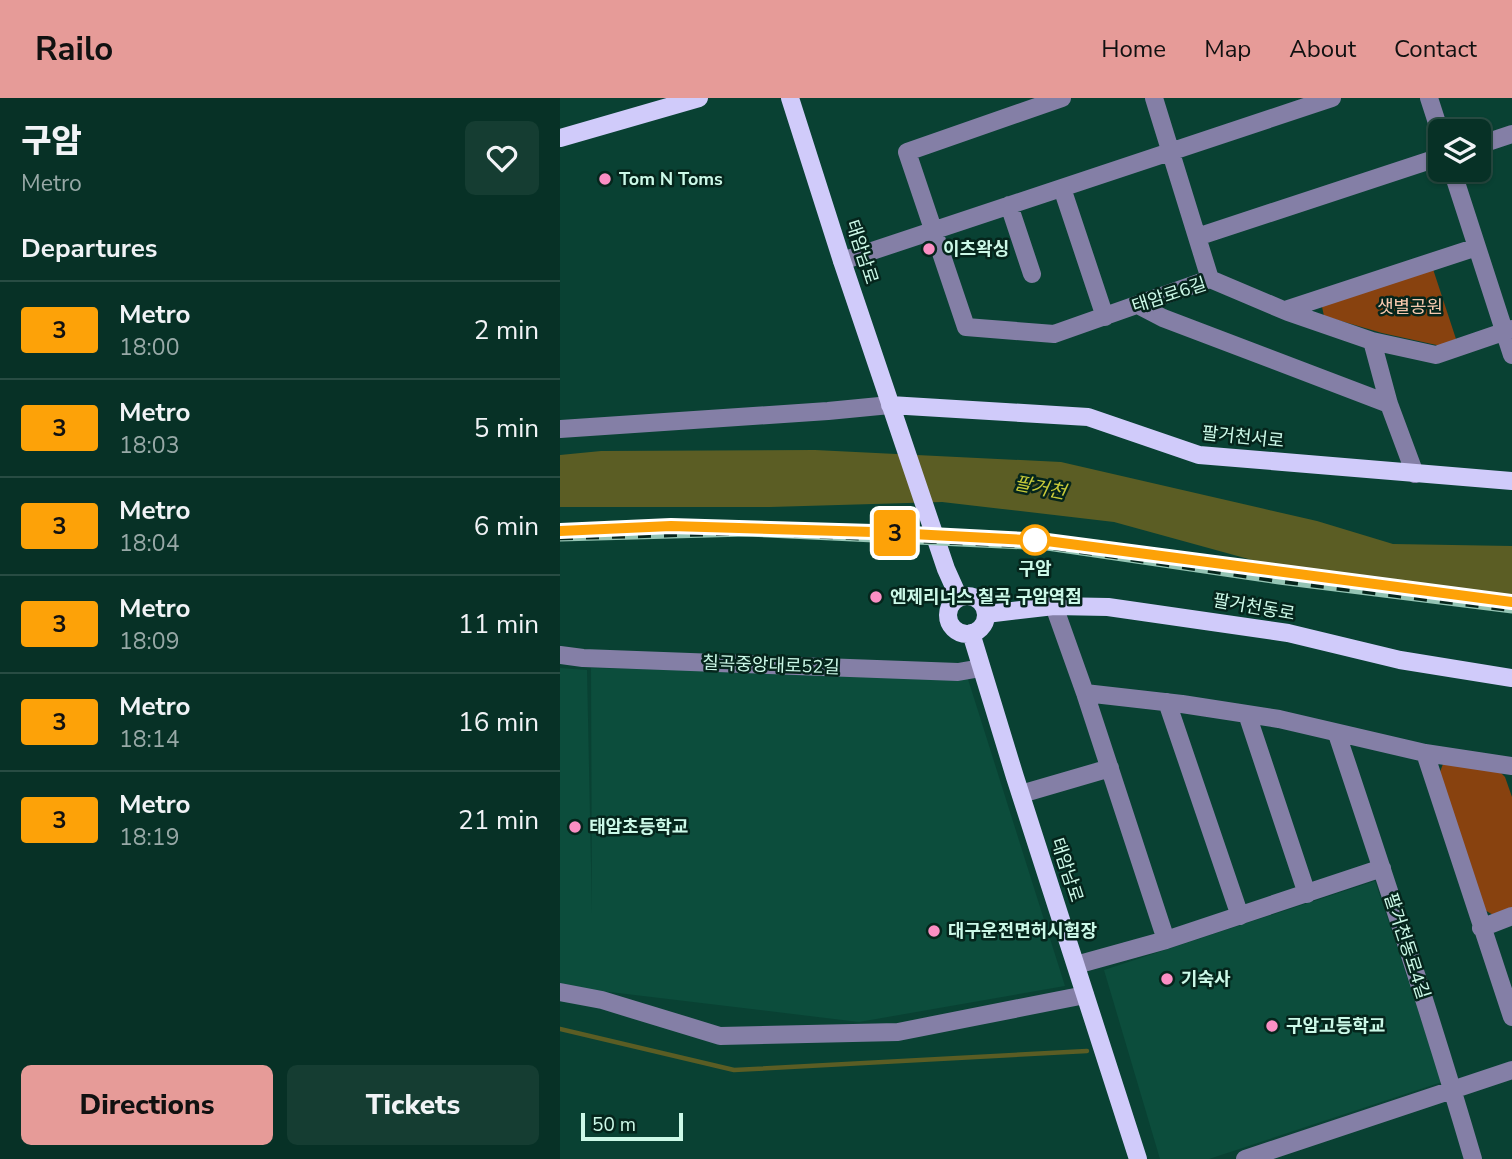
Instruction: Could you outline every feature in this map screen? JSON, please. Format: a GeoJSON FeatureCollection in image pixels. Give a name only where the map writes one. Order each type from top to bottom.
{"type":"FeatureCollection","features":[{"type":"Feature","properties":{"kind":"main road"},"geometry":{"type":"LineString","coordinates":[[560,138],[699,98]]}},
{"type":"Feature","properties":{"kind":"main road","name":"태암남로"},"geometry":{"type":"LineString","coordinates":[[790,98],[946,569],[960,598]]}},
{"type":"Feature","properties":{"kind":"main road","name":"팔거천서로"},"geometry":{"type":"LineString","coordinates":[[893,412],[1088,417],[1199,455],[1512,481]]}},
{"type":"Feature","properties":{"kind":"main road"},"geometry":{"type":"LineString","coordinates":[[972,597],[978,600],[986,614],[982,627],[971,633],[960,632],[951,624],[949,618],[950,606],[960,598],[972,597]]}},
{"type":"Feature","properties":{"kind":"main road","name":"팔거천동로"},"geometry":{"type":"LineString","coordinates":[[986,614],[1054,606],[1108,607],[1288,633],[1400,660],[1512,678]]}},
{"type":"Feature","properties":{"kind":"main road","name":"태암남로"},"geometry":{"type":"LineString","coordinates":[[971,633],[1138,1159]]}},
{"type":"Feature","properties":{"kind":"street"},"geometry":{"type":"LineString","coordinates":[[934,230],[907,152],[1062,98]]}},
{"type":"Feature","properties":{"kind":"street"},"geometry":{"type":"LineString","coordinates":[[1154,98],[1210,279]]}},
{"type":"Feature","properties":{"kind":"street"},"geometry":{"type":"LineString","coordinates":[[842,261],[1332,98]]}},
{"type":"Feature","properties":{"kind":"street"},"geometry":{"type":"LineString","coordinates":[[1430,98],[1436,119]]}},
{"type":"Feature","properties":{"kind":"street"},"geometry":{"type":"LineString","coordinates":[[1491,141],[1512,134]]}},
{"type":"Feature","properties":{"kind":"street"},"geometry":{"type":"LineString","coordinates":[[1197,237],[1428,161]]}},
{"type":"Feature","properties":{"kind":"street"},"geometry":{"type":"LineString","coordinates":[[1456,182],[1508,330],[1512,355]]}},
{"type":"Feature","properties":{"kind":"street"},"geometry":{"type":"LineString","coordinates":[[1062,188],[1105,317]]}},
{"type":"Feature","properties":{"kind":"street"},"geometry":{"type":"LineString","coordinates":[[1009,205],[1032,274]]}},
{"type":"Feature","properties":{"kind":"street","name":"태암로6길"},"geometry":{"type":"LineString","coordinates":[[934,230],[966,327],[1054,334],[1210,279],[1285,310],[1372,341],[1436,355],[1508,330]]}},
{"type":"Feature","properties":{"kind":"street"},"geometry":{"type":"LineString","coordinates":[[1285,310],[1477,247]]}},
{"type":"Feature","properties":{"kind":"street"},"geometry":{"type":"LineString","coordinates":[[1138,305],[1163,318],[1389,404]]}},
{"type":"Feature","properties":{"kind":"street"},"geometry":{"type":"LineString","coordinates":[[1372,341],[1389,404],[1415,474]]}},
{"type":"Feature","properties":{"kind":"street"},"geometry":{"type":"LineString","coordinates":[[560,429],[828,411],[893,412]]}},
{"type":"Feature","properties":{"kind":"street"},"geometry":{"type":"LineString","coordinates":[[1054,606],[1166,940]]}},
{"type":"Feature","properties":{"kind":"street","name":"칠곡중앙대로52길"},"geometry":{"type":"LineString","coordinates":[[560,655],[958,672],[981,668]]}},
{"type":"Feature","properties":{"kind":"street"},"geometry":{"type":"LineString","coordinates":[[1085,693],[1279,719],[1336,734],[1511,769]]}},
{"type":"Feature","properties":{"kind":"street"},"geometry":{"type":"LineString","coordinates":[[1167,702],[1240,916]]}},
{"type":"Feature","properties":{"kind":"street"},"geometry":{"type":"LineString","coordinates":[[1247,714],[1307,894]]}},
{"type":"Feature","properties":{"kind":"street","name":"팔거천동로4길"},"geometry":{"type":"LineString","coordinates":[[1336,734],[1382,868],[1473,1159]]}},
{"type":"Feature","properties":{"kind":"street"},"geometry":{"type":"LineString","coordinates":[[1425,753],[1481,928],[1508,992],[1512,1017]]}},
{"type":"Feature","properties":{"kind":"street"},"geometry":{"type":"LineString","coordinates":[[1021,794],[1110,768]]}},
{"type":"Feature","properties":{"kind":"street"},"geometry":{"type":"LineString","coordinates":[[1076,965],[1166,940],[1382,868]]}},
{"type":"Feature","properties":{"kind":"street"},"geometry":{"type":"LineString","coordinates":[[1481,928],[1512,916]]}},
{"type":"Feature","properties":{"kind":"street"},"geometry":{"type":"LineString","coordinates":[[560,992],[602,1000],[720,1036],[898,1032],[1085,995]]}},
{"type":"Feature","properties":{"kind":"street"},"geometry":{"type":"LineString","coordinates":[[1245,1159],[1512,1070]]}},
{"type":"Feature","properties":{"kind":"shaded area","name":"대구운전면허시험장"},"geometry":{"type":"Polygon","coordinates":[[[560,668],[587,670],[592,914],[591,668],[967,676],[1065,986],[859,1022],[560,984],[560,668]]]}},
{"type":"Feature","properties":{"kind":"shaded area","name":"구암고등학교"},"geometry":{"type":"Polygon","coordinates":[[[1375,881],[1442,1082],[1209,1159],[1160,1159],[1104,970],[1375,881]]]}},
{"type":"Feature","properties":{"kind":"green space","name":"샛별공원"},"geometry":{"type":"Polygon","coordinates":[[[1432,266],[1456,339],[1441,346],[1324,316],[1321,302],[1432,266]]]}},
{"type":"Feature","properties":{"kind":"green space"},"geometry":{"type":"Polygon","coordinates":[[[1443,764],[1497,769],[1505,777],[1512,797],[1512,910],[1495,916],[1483,909],[1438,777],[1443,764]]]}},
{"type":"Feature","properties":{"kind":"water","name":"팔거천"},"geometry":{"type":"Polygon","coordinates":[[[815,450],[1061,462],[1317,521],[1393,544],[1512,546],[1512,597],[1488,596],[1263,563],[1114,522],[942,502],[770,507],[560,507],[560,455],[601,451],[815,450]]]}},
{"type":"Feature","properties":{"kind":"waterway"},"geometry":{"type":"LineString","coordinates":[[560,1029],[734,1070],[1087,1051]]}},
{"type":"Feature","properties":{"kind":"railway"},"geometry":{"type":"LineString","coordinates":[[560,538],[747,533],[1047,547],[1279,581],[1512,610]]}},
{"type":"Feature","properties":{"kind":"metro line","name":"3"},"geometry":{"type":"LineString","coordinates":[[560,531],[671,526],[1047,541],[1512,602]]}},
{"type":"Feature","properties":{"kind":"place","name":"Tom N Toms"},"geometry":{"type":"Point","coordinates":[605,179]}},
{"type":"Feature","properties":{"kind":"place","name":"이츠왁싱"},"geometry":{"type":"Point","coordinates":[929,249]}},
{"type":"Feature","properties":{"kind":"place","name":"구암"},"geometry":{"type":"Point","coordinates":[1035,540]}},
{"type":"Feature","properties":{"kind":"place","name":"엔제리너스 칠곡 구암역점"},"geometry":{"type":"Point","coordinates":[876,597]}},
{"type":"Feature","properties":{"kind":"place","name":"태암초등학교"},"geometry":{"type":"Point","coordinates":[575,827]}},
{"type":"Feature","properties":{"kind":"place","name":"대구운전면허시험장"},"geometry":{"type":"Point","coordinates":[934,931]}},
{"type":"Feature","properties":{"kind":"place","name":"기숙사"},"geometry":{"type":"Point","coordinates":[1167,979]}},
{"type":"Feature","properties":{"kind":"place","name":"구암고등학교"},"geometry":{"type":"Point","coordinates":[1272,1026]}}]}
